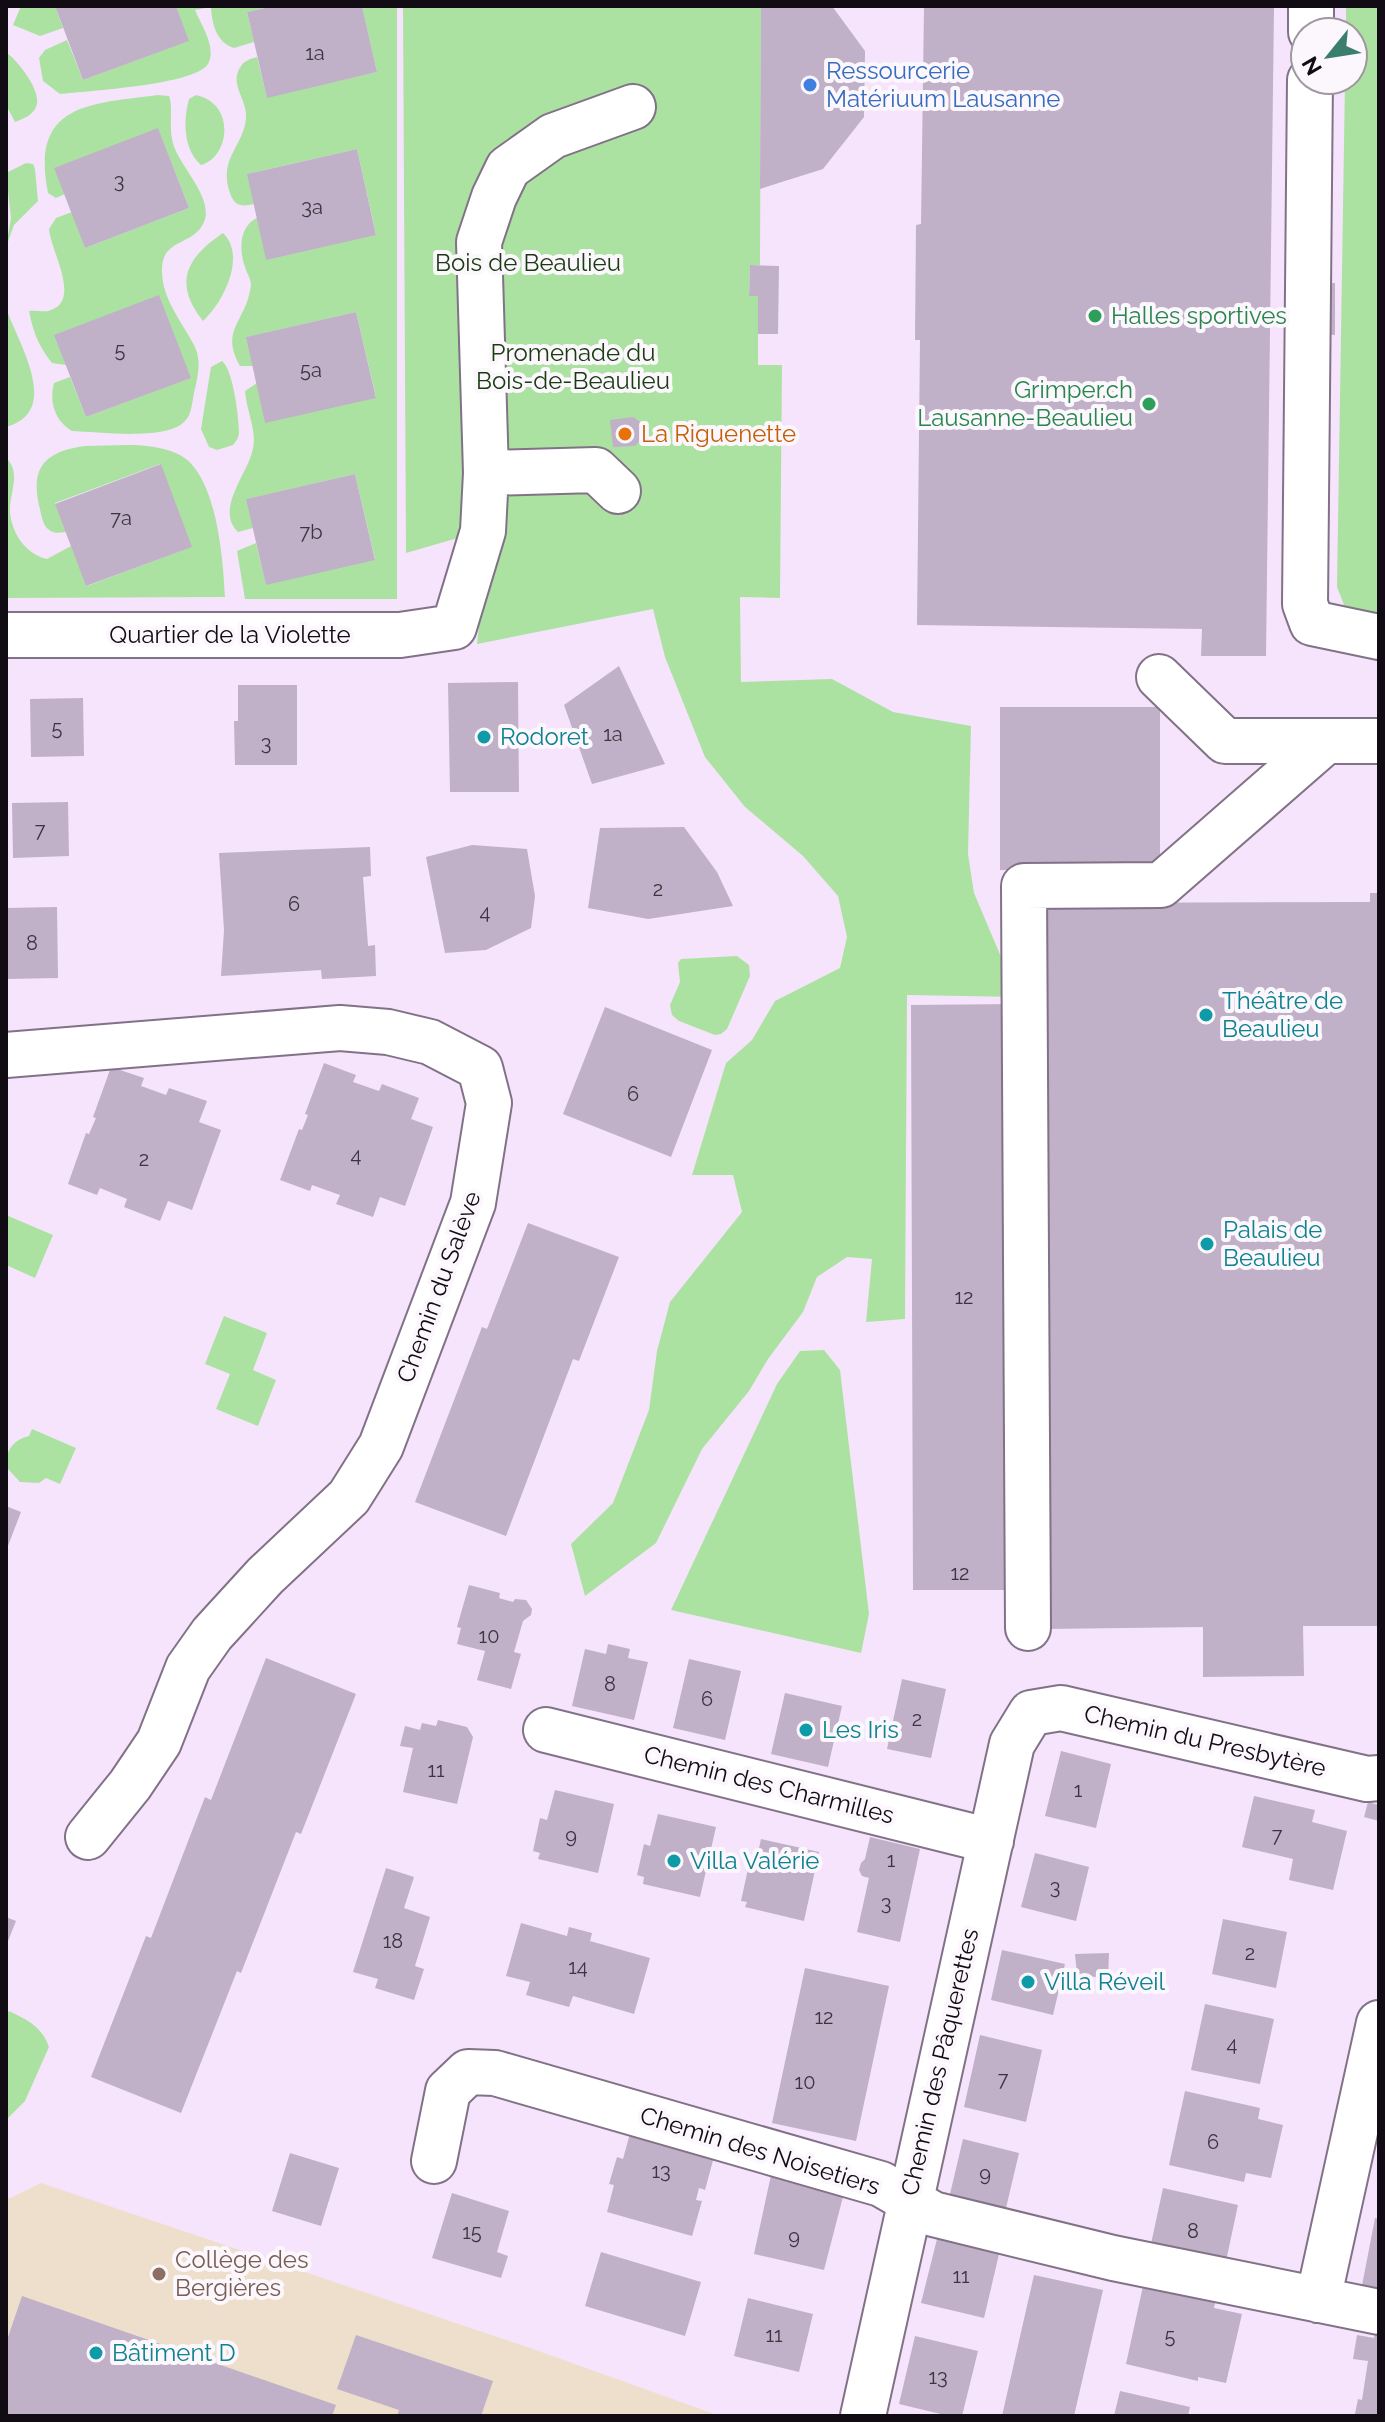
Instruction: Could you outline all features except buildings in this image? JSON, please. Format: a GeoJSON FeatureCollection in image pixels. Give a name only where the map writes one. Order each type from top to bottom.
{"type":"FeatureCollection","features":[{"type":"Feature","properties":{"kind":"street"},"geometry":{"type":"LineString","coordinates":[[1310,96],[1305,604],[1312,623],[1379,637]]}},
{"type":"Feature","properties":{"kind":"street"},"geometry":{"type":"LineString","coordinates":[[618,491],[596,470],[486,473],[479,242],[494,197],[508,168],[553,136],[633,107]]}},
{"type":"Feature","properties":{"kind":"street","name":"Quartier de la Violette"},"geometry":{"type":"LineString","coordinates":[[6,635],[400,635],[454,627],[483,531],[486,473]]}},
{"type":"Feature","properties":{"kind":"street"},"geometry":{"type":"LineString","coordinates":[[1159,677],[1225,741],[1379,741]]}},
{"type":"Feature","properties":{"kind":"street"},"geometry":{"type":"LineString","coordinates":[[1028,1628],[1024,886],[1161,885],[1326,741]]}},
{"type":"Feature","properties":{"kind":"street","name":"Chemin du Salève"},"geometry":{"type":"LineString","coordinates":[[6,1055],[340,1028],[388,1032],[430,1042],[480,1068],[489,1103],[473,1203],[381,1446],[349,1497],[265,1576],[212,1634],[188,1668],[159,1742],[130,1785],[88,1837]]}},
{"type":"Feature","properties":{"kind":"street","name":"Chemin du Presbytère"},"geometry":{"type":"LineString","coordinates":[[1031,1713],[1061,1708],[1367,1779],[1379,1778]]}},
{"type":"Feature","properties":{"kind":"street","name":"Chemin des Pâquerettes"},"geometry":{"type":"LineString","coordinates":[[863,2416],[908,2201],[1012,1744],[1031,1713]]}},
{"type":"Feature","properties":{"kind":"street","name":"Chemin des Charmilles"},"geometry":{"type":"LineString","coordinates":[[546,1730],[991,1841]]}},
{"type":"Feature","properties":{"kind":"street"},"geometry":{"type":"LineString","coordinates":[[1318,2300],[1379,2023]]}},
{"type":"Feature","properties":{"kind":"street","name":"Chemin des Noisetiers"},"geometry":{"type":"LineString","coordinates":[[434,2161],[448,2091],[468,2072],[495,2073],[881,2184],[933,2214],[1068,2247],[1379,2312]]}},
{"type":"Feature","properties":{"kind":"shaded area","name":"Collège des Bergières"},"geometry":{"type":"Polygon","coordinates":[[[41,2183],[533,2349],[720,2416],[6,2416],[6,2200],[41,2183]]]}},
{"type":"Feature","properties":{"kind":"green space"},"geometry":{"type":"Polygon","coordinates":[[[21,6],[55,6],[63,28],[40,36],[13,25],[21,6]]]}},
{"type":"Feature","properties":{"kind":"green space"},"geometry":{"type":"Polygon","coordinates":[[[176,6],[274,6],[247,12],[254,42],[234,48],[216,32],[211,7],[195,10],[207,36],[210,57],[208,64],[199,71],[183,77],[139,86],[60,94],[43,81],[39,58],[45,50],[67,40],[83,80],[188,41],[176,6]]]}},
{"type":"Feature","properties":{"kind":"green space"},"geometry":{"type":"Polygon","coordinates":[[[362,6],[397,6],[397,599],[245,599],[237,551],[256,543],[266,584],[375,559],[355,474],[247,499],[253,528],[238,532],[230,513],[231,502],[254,441],[245,391],[257,383],[376,397],[356,312],[247,337],[253,366],[240,366],[232,344],[235,327],[251,287],[241,246],[251,222],[257,218],[376,234],[357,149],[248,174],[254,204],[236,203],[227,180],[230,160],[245,125],[245,108],[237,78],[241,66],[257,57],[267,97],[377,72],[362,6]]]}},
{"type":"Feature","properties":{"kind":"green space","name":"Bois de Beaulieu"},"geometry":{"type":"Polygon","coordinates":[[[403,6],[761,6],[760,265],[750,266],[749,295],[758,296],[758,365],[782,365],[780,598],[740,597],[741,682],[832,679],[893,712],[971,726],[968,854],[974,893],[1018,997],[907,995],[905,1319],[866,1322],[872,1259],[847,1257],[817,1277],[803,1312],[749,1391],[702,1449],[656,1543],[585,1596],[571,1544],[613,1503],[649,1410],[657,1351],[670,1302],[742,1212],[733,1175],[692,1175],[726,1063],[752,1040],[775,1001],[840,968],[847,937],[838,896],[803,856],[745,807],[705,757],[665,657],[653,609],[477,644],[489,529],[406,553],[403,6]]]}},
{"type":"Feature","properties":{"kind":"green space"},"geometry":{"type":"Polygon","coordinates":[[[1346,6],[1379,6],[1379,616],[1346,610],[1337,587],[1345,96],[1369,96],[1369,16],[1346,16],[1346,6]]]}},
{"type":"Feature","properties":{"kind":"green space"},"geometry":{"type":"Polygon","coordinates":[[[6,52],[28,77],[36,93],[33,112],[15,122],[6,105],[6,52]]]}},
{"type":"Feature","properties":{"kind":"green space"},"geometry":{"type":"Polygon","coordinates":[[[196,95],[209,100],[218,109],[224,131],[218,152],[201,165],[191,151],[186,134],[189,99],[196,95]]]}},
{"type":"Feature","properties":{"kind":"green space"},"geometry":{"type":"Polygon","coordinates":[[[169,96],[175,149],[198,187],[205,207],[206,217],[202,226],[167,252],[162,268],[168,299],[198,357],[198,375],[191,408],[185,421],[164,431],[132,434],[72,431],[61,422],[55,411],[52,398],[54,383],[70,377],[86,417],[190,378],[159,296],[55,335],[66,365],[52,363],[47,357],[37,339],[29,311],[48,311],[58,306],[63,298],[62,276],[49,229],[56,218],[72,212],[85,248],[189,208],[158,129],[55,168],[65,194],[56,198],[48,193],[45,163],[48,141],[57,125],[89,106],[169,96]]]}},
{"type":"Feature","properties":{"kind":"green space"},"geometry":{"type":"Polygon","coordinates":[[[26,163],[33,164],[35,169],[38,201],[14,225],[6,247],[11,218],[6,173],[26,163]]]}},
{"type":"Feature","properties":{"kind":"green space"},"geometry":{"type":"Polygon","coordinates":[[[223,233],[233,254],[230,279],[218,303],[203,321],[188,295],[188,272],[200,252],[223,233]]]}},
{"type":"Feature","properties":{"kind":"green space"},"geometry":{"type":"Polygon","coordinates":[[[6,308],[32,375],[34,392],[32,407],[23,419],[6,427],[6,308]]]}},
{"type":"Feature","properties":{"kind":"green space"},"geometry":{"type":"Polygon","coordinates":[[[222,361],[232,383],[239,433],[233,445],[217,450],[209,447],[201,429],[211,367],[222,361]]]}},
{"type":"Feature","properties":{"kind":"green space"},"geometry":{"type":"Polygon","coordinates":[[[85,446],[156,447],[178,454],[191,464],[202,479],[215,518],[225,597],[6,598],[6,458],[14,476],[10,512],[17,535],[33,553],[47,559],[71,546],[87,586],[191,547],[160,464],[55,503],[66,532],[48,529],[42,518],[37,491],[40,471],[51,457],[85,446]]]}},
{"type":"Feature","properties":{"kind":"green space"},"geometry":{"type":"Polygon","coordinates":[[[737,956],[749,965],[750,976],[727,1029],[715,1035],[679,1021],[672,1015],[670,1005],[680,982],[678,963],[681,959],[737,956]]]}},
{"type":"Feature","properties":{"kind":"green space"},"geometry":{"type":"Polygon","coordinates":[[[6,1215],[53,1235],[35,1278],[6,1265],[6,1215]]]}},
{"type":"Feature","properties":{"kind":"green space"},"geometry":{"type":"Polygon","coordinates":[[[224,1316],[267,1333],[253,1370],[276,1380],[258,1426],[216,1409],[230,1374],[205,1364],[224,1316]]]}},
{"type":"Feature","properties":{"kind":"green space"},"geometry":{"type":"Polygon","coordinates":[[[824,1350],[840,1370],[869,1614],[861,1653],[671,1610],[777,1384],[800,1351],[824,1350]]]}},
{"type":"Feature","properties":{"kind":"green space"},"geometry":{"type":"Polygon","coordinates":[[[32,1429],[76,1448],[60,1484],[46,1478],[39,1483],[20,1482],[8,1469],[7,1457],[11,1448],[18,1440],[29,1436],[32,1429]]]}},
{"type":"Feature","properties":{"kind":"green space"},"geometry":{"type":"Polygon","coordinates":[[[9,2011],[34,2025],[49,2047],[25,2101],[6,2120],[6,2016],[9,2011]]]}},
{"type":"Feature","properties":{"kind":"place","name":"Ressourcerie Matériuum Lausanne"},"geometry":{"type":"Point","coordinates":[810,85]}},
{"type":"Feature","properties":{"kind":"place","name":"Halles sportives"},"geometry":{"type":"Point","coordinates":[1095,316]}},
{"type":"Feature","properties":{"kind":"place","name":"Grimper.ch Lausanne-Beaulieu"},"geometry":{"type":"Point","coordinates":[1149,404]}},
{"type":"Feature","properties":{"kind":"place","name":"La Riguenette"},"geometry":{"type":"Point","coordinates":[625,434]}},
{"type":"Feature","properties":{"kind":"place","name":"Rodoret"},"geometry":{"type":"Point","coordinates":[484,737]}},
{"type":"Feature","properties":{"kind":"place","name":"Théâtre de Beaulieu"},"geometry":{"type":"Point","coordinates":[1206,1015]}},
{"type":"Feature","properties":{"kind":"place","name":"Palais de Beaulieu"},"geometry":{"type":"Point","coordinates":[1207,1244]}},
{"type":"Feature","properties":{"kind":"place","name":"Les Iris"},"geometry":{"type":"Point","coordinates":[806,1730]}},
{"type":"Feature","properties":{"kind":"place","name":"Villa Valérie"},"geometry":{"type":"Point","coordinates":[674,1861]}},
{"type":"Feature","properties":{"kind":"place","name":"Villa Réveil"},"geometry":{"type":"Point","coordinates":[1028,1982]}},
{"type":"Feature","properties":{"kind":"place","name":"Collège des Bergières"},"geometry":{"type":"Point","coordinates":[159,2274]}},
{"type":"Feature","properties":{"kind":"place","name":"Bâtiment D"},"geometry":{"type":"Point","coordinates":[96,2353]}},
{"type":"Feature","properties":{"kind":"park label","name":"Promenade du Bois-de-Beaulieu"},"geometry":{"type":"Point","coordinates":[573,367]}}]}
